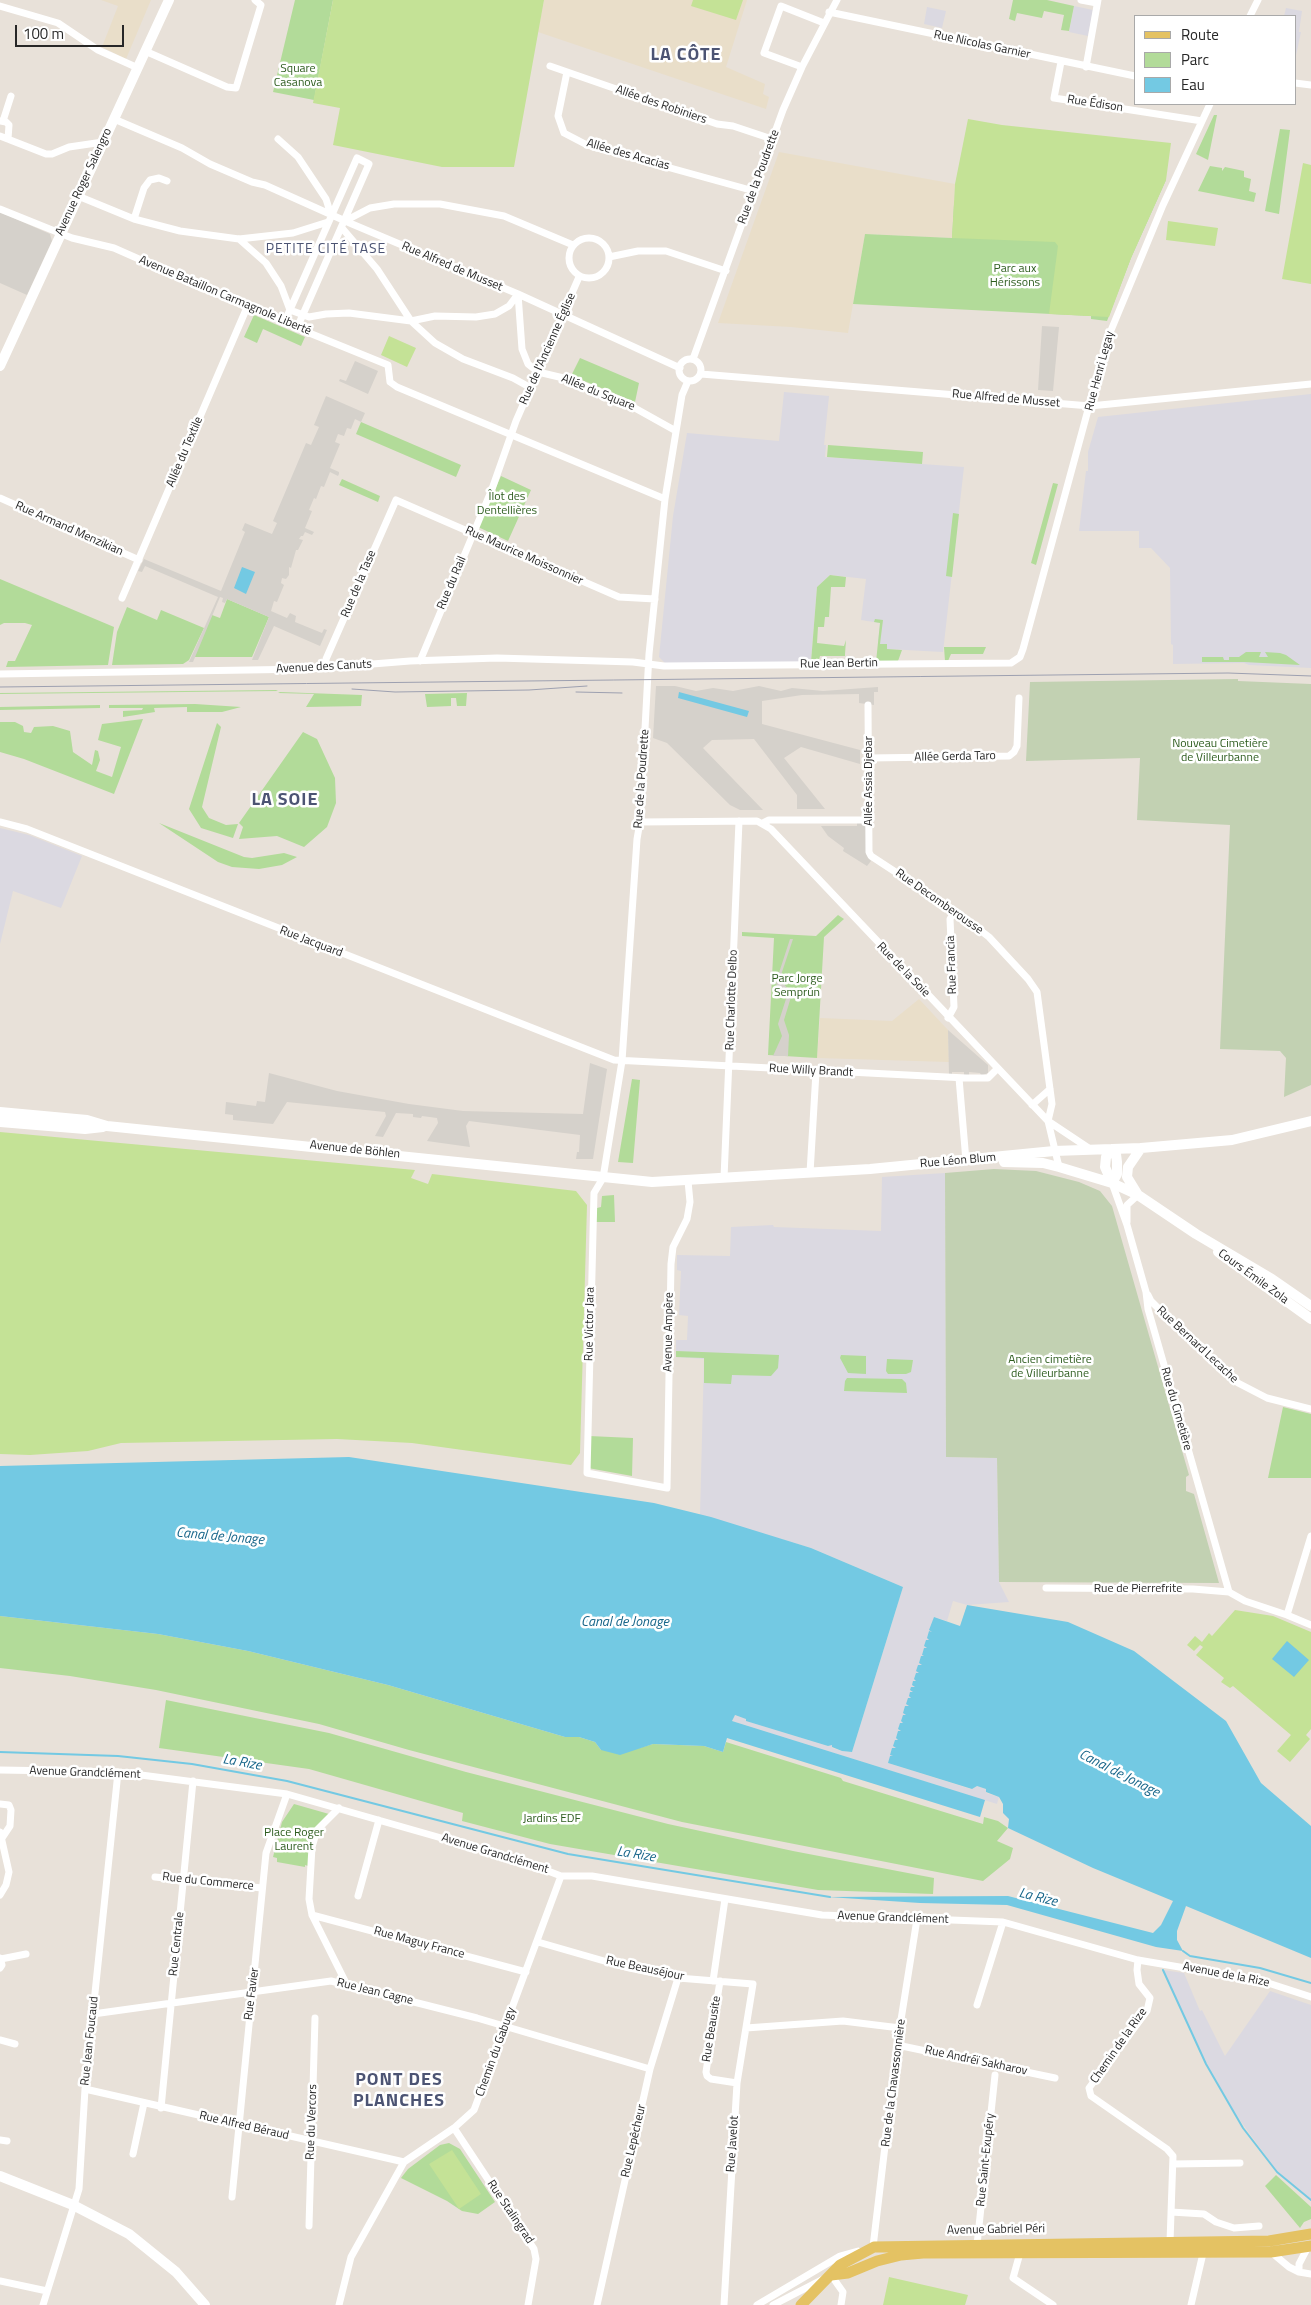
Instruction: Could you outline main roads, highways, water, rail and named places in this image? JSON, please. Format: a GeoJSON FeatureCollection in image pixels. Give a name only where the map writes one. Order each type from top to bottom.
{"type":"FeatureCollection","features":[{"type":"Feature","properties":{"kind":"main road","name":"Avenue Roger Salengro"},"geometry":{"type":"LineString","coordinates":[[0,366],[169,0]]}},
{"type":"Feature","properties":{"kind":"main road","name":"Avenue de Böhlen"},"geometry":{"type":"LineString","coordinates":[[0,1112],[87,1120],[107,1126],[399,1155],[602,1178]]}},
{"type":"Feature","properties":{"kind":"main road","name":"Rue Léon Blum"},"geometry":{"type":"LineString","coordinates":[[602,1178],[652,1182],[724,1178],[966,1161],[1054,1151],[1141,1148],[1232,1140],[1311,1121]]}},
{"type":"Feature","properties":{"kind":"main road","name":"Avenue de Böhlen"},"geometry":{"type":"LineString","coordinates":[[0,1122],[85,1129],[107,1126]]}},
{"type":"Feature","properties":{"kind":"main road"},"geometry":{"type":"LineString","coordinates":[[1138,1195],[1128,1177],[1128,1168],[1141,1148]]}},
{"type":"Feature","properties":{"kind":"main road"},"geometry":{"type":"LineString","coordinates":[[1112,1149],[1106,1157],[1105,1167],[1112,1183]]}},
{"type":"Feature","properties":{"kind":"main road","name":"Cours Émile Zola"},"geometry":{"type":"LineString","coordinates":[[966,1161],[1043,1163],[1059,1166],[1112,1183],[1138,1195],[1196,1234],[1255,1268],[1311,1306]]}},
{"type":"Feature","properties":{"kind":"main road","name":"Cours Émile Zola"},"geometry":{"type":"LineString","coordinates":[[1196,1234],[1229,1261],[1311,1319]]}},
{"type":"Feature","properties":{"kind":"main road"},"geometry":{"type":"LineString","coordinates":[[0,2176],[73,2205],[129,2234],[176,2272],[206,2305]]}},
{"type":"Feature","properties":{"kind":"main road","name":"Avenue Gabriel Péri"},"geometry":{"type":"LineString","coordinates":[[831,2276],[848,2273],[877,2261],[901,2255],[1124,2253],[1268,2241],[1311,2234]]}},
{"type":"Feature","properties":{"kind":"main road","name":"Avenue Gabriel Péri"},"geometry":{"type":"LineString","coordinates":[[1124,2253],[1134,2248],[1165,2248],[1170,2242]]}},
{"type":"Feature","properties":{"kind":"main road","name":"Avenue Gabriel Péri"},"geometry":{"type":"LineString","coordinates":[[801,2305],[840,2265],[874,2247],[1170,2242],[1204,2247],[1271,2252],[1310,2247]]}},
{"type":"Feature","properties":{"kind":"water"},"geometry":{"type":"Polygon","coordinates":[[[242,567],[255,572],[246,594],[234,588],[242,567]]]}},
{"type":"Feature","properties":{"kind":"water"},"geometry":{"type":"Polygon","coordinates":[[[679,692],[749,711],[747,717],[678,698],[679,692]]]}},
{"type":"Feature","properties":{"kind":"water","name":"Canal de Jonage"},"geometry":{"type":"Polygon","coordinates":[[[349,1457],[654,1503],[711,1517],[811,1548],[903,1587],[852,1752],[842,1751],[832,1747],[832,1745],[828,1746],[746,1721],[746,1719],[735,1715],[732,1721],[985,1800],[980,1817],[727,1738],[723,1752],[704,1746],[653,1744],[620,1755],[601,1750],[595,1742],[579,1737],[565,1737],[388,1685],[248,1651],[158,1634],[0,1616],[0,1466],[349,1457]]]}},
{"type":"Feature","properties":{"kind":"water","name":"Canal de Jonage"},"geometry":{"type":"Polygon","coordinates":[[[967,1605],[1068,1622],[1134,1651],[1226,1721],[1261,1783],[1311,1826],[1311,1958],[1186,1906],[1177,1931],[1177,1940],[1183,1951],[1156,1947],[1007,1905],[920,1903],[828,1897],[1008,1896],[1153,1933],[1161,1925],[1173,1901],[1093,1868],[1008,1828],[1009,1819],[1003,1813],[1003,1804],[999,1797],[986,1792],[986,1789],[977,1786],[972,1789],[888,1763],[890,1756],[893,1756],[890,1755],[892,1748],[896,1748],[893,1746],[895,1740],[898,1740],[896,1738],[898,1731],[901,1731],[898,1729],[900,1723],[903,1723],[901,1721],[903,1715],[906,1715],[903,1713],[905,1706],[909,1706],[906,1704],[908,1698],[911,1698],[909,1696],[910,1692],[913,1692],[910,1690],[911,1687],[915,1687],[912,1685],[913,1681],[916,1681],[914,1679],[916,1673],[919,1673],[916,1671],[918,1665],[922,1665],[919,1663],[921,1656],[924,1656],[922,1655],[924,1648],[927,1648],[924,1646],[926,1640],[929,1640],[927,1638],[929,1631],[932,1632],[929,1630],[934,1617],[960,1626],[967,1605]]]}},
{"type":"Feature","properties":{"kind":"water"},"geometry":{"type":"Polygon","coordinates":[[[1287,1641],[1309,1660],[1294,1677],[1272,1659],[1287,1641]]]}},
{"type":"Feature","properties":{"kind":"waterway","name":"La Rize"},"geometry":{"type":"LineString","coordinates":[[0,1752],[118,1756],[192,1764],[287,1781],[568,1854],[830,1897]]}},
{"type":"Feature","properties":{"kind":"waterway"},"geometry":{"type":"LineString","coordinates":[[1183,1951],[1190,1956],[1260,1968],[1311,1983]]}},
{"type":"Feature","properties":{"kind":"waterway"},"geometry":{"type":"LineString","coordinates":[[1163,1970],[1206,2064],[1243,2128],[1277,2172],[1311,2200]]}},
{"type":"Feature","properties":{"kind":"tram line"},"geometry":{"type":"LineString","coordinates":[[0,687],[1228,673],[1311,676]]}},
{"type":"Feature","properties":{"kind":"tram line"},"geometry":{"type":"LineString","coordinates":[[352,689],[395,692],[529,690],[587,686]]}},
{"type":"Feature","properties":{"kind":"tram line"},"geometry":{"type":"LineString","coordinates":[[576,692],[622,693]]}},
{"type":"Feature","properties":{"kind":"district","name":"LA CÔTE"},"geometry":{"type":"Point","coordinates":[686,56]}},
{"type":"Feature","properties":{"kind":"district","name":"PETITE CITÉ TASE"},"geometry":{"type":"Point","coordinates":[326,250]}},
{"type":"Feature","properties":{"kind":"district","name":"LA SOIE"},"geometry":{"type":"Point","coordinates":[285,801]}},
{"type":"Feature","properties":{"kind":"district","name":"PONT DES PLANCHES"},"geometry":{"type":"Point","coordinates":[399,2091]}},
{"type":"Feature","properties":{"kind":"park label","name":"Square Casanova"},"geometry":{"type":"Point","coordinates":[298,76]}},
{"type":"Feature","properties":{"kind":"park label","name":"Parc aux Hérissons"},"geometry":{"type":"Point","coordinates":[1015,276]}},
{"type":"Feature","properties":{"kind":"park label","name":"Îlot des Dentellières"},"geometry":{"type":"Point","coordinates":[507,504]}},
{"type":"Feature","properties":{"kind":"park label","name":"Nouveau Cimetière de Villeurbanne"},"geometry":{"type":"Point","coordinates":[1220,751]}},
{"type":"Feature","properties":{"kind":"park label","name":"Parc Jorge Semprún"},"geometry":{"type":"Point","coordinates":[797,986]}},
{"type":"Feature","properties":{"kind":"park label","name":"Ancien cimetière de Villeurbanne"},"geometry":{"type":"Point","coordinates":[1050,1367]}},
{"type":"Feature","properties":{"kind":"park label","name":"Jardins EDF"},"geometry":{"type":"Point","coordinates":[552,1819]}},
{"type":"Feature","properties":{"kind":"park label","name":"Place Roger Laurent"},"geometry":{"type":"Point","coordinates":[294,1840]}}]}
